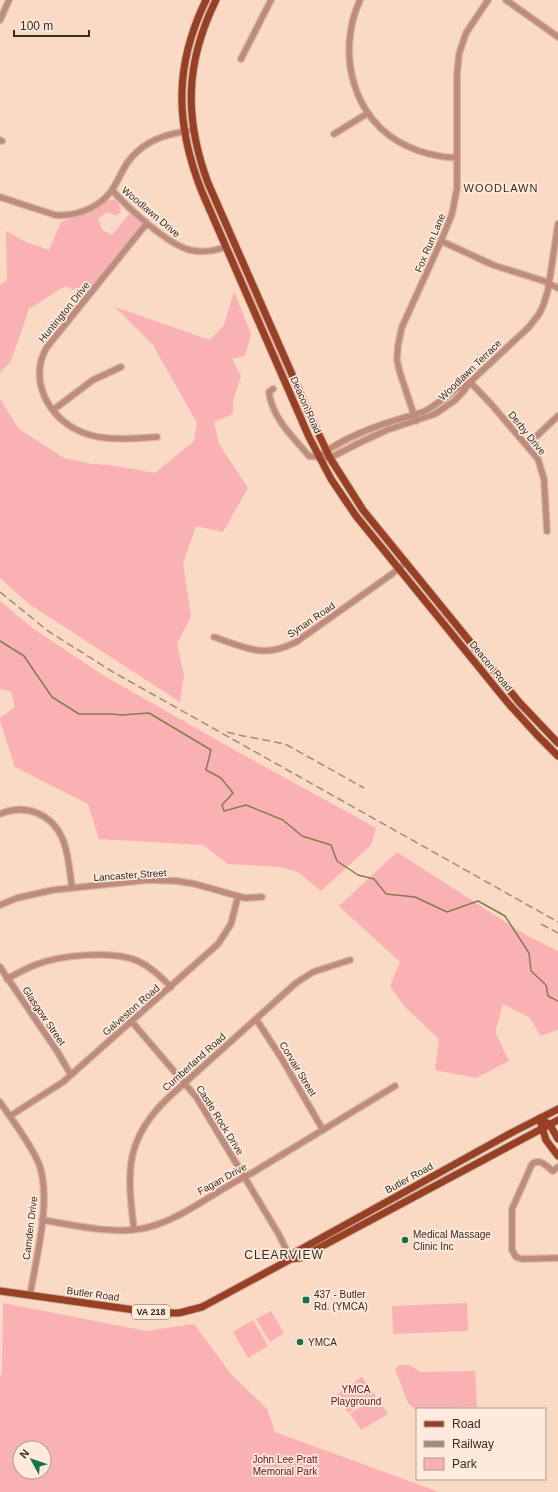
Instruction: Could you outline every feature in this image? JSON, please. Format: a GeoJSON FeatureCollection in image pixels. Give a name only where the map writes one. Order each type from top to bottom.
{"type":"FeatureCollection","features":[{"type":"Feature","properties":{"kind":"main road","name":"Deacon Road"},"geometry":{"type":"LineString","coordinates":[[206,0],[190,42],[183,68],[181,85],[185,131],[190,159],[196,177],[291,398],[319,457],[348,506],[508,703],[558,756]]}},
{"type":"Feature","properties":{"kind":"main road","name":"Deacon Road"},"geometry":{"type":"LineString","coordinates":[[216,0],[206,20],[195,55],[192,86],[194,130],[199,157],[208,183],[326,451],[363,510],[519,702],[558,743]]}},
{"type":"Feature","properties":{"kind":"main road","name":"VA 218"},"geometry":{"type":"LineString","coordinates":[[540,1118],[558,1109]]}},
{"type":"Feature","properties":{"kind":"main road"},"geometry":{"type":"LineString","coordinates":[[540,1118],[550,1125],[558,1139]]}},
{"type":"Feature","properties":{"kind":"main road"},"geometry":{"type":"LineString","coordinates":[[540,1118],[546,1140],[558,1156]]}},
{"type":"Feature","properties":{"kind":"main road","name":"Butler Road"},"geometry":{"type":"LineString","coordinates":[[291,1259],[295,1252],[309,1244],[540,1118]]}},
{"type":"Feature","properties":{"kind":"main road","name":"VA 218"},"geometry":{"type":"LineString","coordinates":[[542,1129],[558,1120]]}},
{"type":"Feature","properties":{"kind":"main road","name":"Butler Road"},"geometry":{"type":"LineString","coordinates":[[0,1291],[156,1313],[179,1313],[190,1311],[214,1301],[291,1259],[300,1258],[542,1129]]}},
{"type":"Feature","properties":{"kind":"street"},"geometry":{"type":"LineString","coordinates":[[0,20],[9,0]]}},
{"type":"Feature","properties":{"kind":"street"},"geometry":{"type":"LineString","coordinates":[[241,60],[270,0]]}},
{"type":"Feature","properties":{"kind":"street"},"geometry":{"type":"LineString","coordinates":[[360,0],[350,26],[348,47],[354,87],[368,113],[388,135],[406,146],[429,155],[457,158]]}},
{"type":"Feature","properties":{"kind":"street","name":"Fox Run Lane"},"geometry":{"type":"LineString","coordinates":[[416,421],[400,373],[397,360],[398,345],[402,327],[452,214],[457,188],[456,75],[459,54],[466,33],[488,0]]}},
{"type":"Feature","properties":{"kind":"street"},"geometry":{"type":"LineString","coordinates":[[506,0],[558,37]]}},
{"type":"Feature","properties":{"kind":"street"},"geometry":{"type":"LineString","coordinates":[[334,134],[368,113]]}},
{"type":"Feature","properties":{"kind":"street"},"geometry":{"type":"LineString","coordinates":[[0,197],[48,214],[64,216],[82,212],[107,196],[112,190],[123,169],[138,150],[165,136],[194,130]]}},
{"type":"Feature","properties":{"kind":"street","name":"Woodlawn Drive"},"geometry":{"type":"LineString","coordinates":[[112,190],[118,198],[147,223],[173,242],[190,250],[207,252],[226,247]]}},
{"type":"Feature","properties":{"kind":"street","name":"Huntington Drive"},"geometry":{"type":"LineString","coordinates":[[147,223],[47,347],[43,353],[39,368],[43,394],[53,410],[67,424],[89,435],[111,438],[157,437]]}},
{"type":"Feature","properties":{"kind":"street","name":"Woodlawn Terrace"},"geometry":{"type":"LineString","coordinates":[[330,458],[388,430],[435,414],[445,408],[463,392],[470,382],[534,322],[544,306],[558,224]]}},
{"type":"Feature","properties":{"kind":"street"},"geometry":{"type":"LineString","coordinates":[[441,241],[493,265],[549,283],[558,288]]}},
{"type":"Feature","properties":{"kind":"street"},"geometry":{"type":"LineString","coordinates":[[53,410],[93,380],[121,367]]}},
{"type":"Feature","properties":{"kind":"street"},"geometry":{"type":"LineString","coordinates":[[319,457],[326,451],[373,428],[431,408],[460,386],[470,382]]}},
{"type":"Feature","properties":{"kind":"street","name":"Derby Drive"},"geometry":{"type":"LineString","coordinates":[[470,382],[538,459],[542,471],[547,531]]}},
{"type":"Feature","properties":{"kind":"street"},"geometry":{"type":"LineString","coordinates":[[273,388],[269,392],[270,401],[276,415],[309,456],[330,458]]}},
{"type":"Feature","properties":{"kind":"street"},"geometry":{"type":"LineString","coordinates":[[526,445],[558,416]]}},
{"type":"Feature","properties":{"kind":"street","name":"Synan Road"},"geometry":{"type":"LineString","coordinates":[[214,637],[256,650],[272,651],[287,646],[296,642],[406,562]]}},
{"type":"Feature","properties":{"kind":"street"},"geometry":{"type":"LineString","coordinates":[[0,814],[14,810],[27,810],[43,816],[56,827],[64,840],[66,847],[72,888]]}},
{"type":"Feature","properties":{"kind":"street","name":"Lancaster Street"},"geometry":{"type":"LineString","coordinates":[[0,905],[35,893],[72,888],[162,880],[195,884],[238,896],[253,898],[262,897]]}},
{"type":"Feature","properties":{"kind":"street","name":"Galveston Road"},"geometry":{"type":"LineString","coordinates":[[10,1116],[51,1090],[71,1074],[132,1022],[223,939],[231,924],[238,896]]}},
{"type":"Feature","properties":{"kind":"street"},"geometry":{"type":"LineString","coordinates":[[7,979],[27,968],[46,962],[108,954],[138,961],[153,970],[171,987]]}},
{"type":"Feature","properties":{"kind":"street","name":"Cumberland Road"},"geometry":{"type":"LineString","coordinates":[[134,1230],[129,1186],[131,1159],[136,1141],[152,1114],[161,1104],[304,977],[322,969],[350,960]]}},
{"type":"Feature","properties":{"kind":"street","name":"Glasgow Street"},"geometry":{"type":"LineString","coordinates":[[0,967],[71,1074]]}},
{"type":"Feature","properties":{"kind":"street","name":"Corvair Street"},"geometry":{"type":"LineString","coordinates":[[256,1019],[282,1059],[323,1130]]}},
{"type":"Feature","properties":{"kind":"street","name":"Castle Rock Drive"},"geometry":{"type":"LineString","coordinates":[[132,1022],[197,1098],[278,1233],[291,1259]]}},
{"type":"Feature","properties":{"kind":"street","name":"Fagan Drive"},"geometry":{"type":"LineString","coordinates":[[42,1220],[112,1230],[134,1230],[153,1226],[166,1221],[244,1176],[395,1086]]}},
{"type":"Feature","properties":{"kind":"street","name":"Camden Drive"},"geometry":{"type":"LineString","coordinates":[[0,1102],[34,1154],[41,1171],[44,1193],[42,1220],[30,1295]]}},
{"type":"Feature","properties":{"kind":"street"},"geometry":{"type":"LineString","coordinates":[[558,1167],[553,1171],[541,1162],[537,1161],[532,1164],[514,1203],[511,1216],[512,1250],[516,1257],[522,1259],[558,1258]]}},
{"type":"Feature","properties":{"kind":"green space"},"geometry":{"type":"Polygon","coordinates":[[[115,199],[121,207],[120,213],[116,216],[107,212],[98,219],[102,230],[112,235],[130,213],[134,214],[145,223],[85,295],[65,286],[29,309],[11,361],[0,373],[0,285],[7,280],[6,231],[26,242],[49,250],[61,222],[99,206],[109,200],[115,199]]]}},
{"type":"Feature","properties":{"kind":"green space"},"geometry":{"type":"Polygon","coordinates":[[[225,237],[241,267],[311,428],[288,382],[225,237]]]}},
{"type":"Feature","properties":{"kind":"green space"},"geometry":{"type":"Polygon","coordinates":[[[234,291],[251,334],[245,356],[232,359],[241,376],[233,400],[233,414],[214,422],[219,444],[248,488],[223,532],[196,526],[183,563],[191,617],[177,643],[184,675],[180,702],[29,604],[0,578],[0,399],[19,429],[64,458],[92,464],[110,465],[155,473],[194,441],[197,423],[153,345],[115,307],[210,340],[224,325],[234,291]]]}},
{"type":"Feature","properties":{"kind":"green space"},"geometry":{"type":"Polygon","coordinates":[[[401,421],[402,423],[370,435],[336,452],[334,451],[358,437],[401,421]]]}},
{"type":"Feature","properties":{"kind":"green space"},"geometry":{"type":"Polygon","coordinates":[[[420,590],[452,624],[519,708],[493,680],[420,590]]]}},
{"type":"Feature","properties":{"kind":"green space"},"geometry":{"type":"Polygon","coordinates":[[[0,601],[31,627],[101,674],[376,828],[371,845],[321,891],[298,872],[280,867],[228,864],[203,845],[99,839],[88,804],[15,767],[0,721],[0,718],[15,707],[11,692],[0,689],[0,601]]]}},
{"type":"Feature","properties":{"kind":"green space"},"geometry":{"type":"Polygon","coordinates":[[[397,852],[524,934],[558,951],[558,1030],[541,1036],[529,1017],[503,1004],[495,1032],[509,1061],[476,1078],[435,1070],[439,1039],[404,1006],[390,986],[400,962],[339,906],[397,852]]]}},
{"type":"Feature","properties":{"kind":"green space","name":"John Lee Pratt Memorial Park"},"geometry":{"type":"Polygon","coordinates":[[[3,1303],[146,1331],[194,1324],[231,1374],[267,1409],[275,1432],[439,1492],[0,1492],[0,1375],[2,1375],[3,1303]]]}},
{"type":"Feature","properties":{"kind":"green space"},"geometry":{"type":"Polygon","coordinates":[[[467,1303],[468,1331],[393,1334],[392,1306],[467,1303]]]}},
{"type":"Feature","properties":{"kind":"green space","name":"YMCA"},"geometry":{"type":"Polygon","coordinates":[[[271,1311],[284,1333],[270,1342],[256,1319],[271,1311]]]}},
{"type":"Feature","properties":{"kind":"green space"},"geometry":{"type":"Polygon","coordinates":[[[253,1320],[268,1346],[248,1358],[233,1332],[253,1320]]]}},
{"type":"Feature","properties":{"kind":"green space"},"geometry":{"type":"Polygon","coordinates":[[[399,1365],[409,1365],[421,1372],[475,1371],[477,1407],[415,1409],[408,1403],[395,1369],[399,1365]]]}},
{"type":"Feature","properties":{"kind":"green space","name":"YMCA Playground"},"geometry":{"type":"Polygon","coordinates":[[[362,1377],[376,1396],[348,1413],[336,1395],[362,1377]]]}},
{"type":"Feature","properties":{"kind":"green space"},"geometry":{"type":"Polygon","coordinates":[[[376,1397],[388,1414],[361,1430],[350,1414],[376,1397]]]}},
{"type":"Feature","properties":{"kind":"waterway"},"geometry":{"type":"LineString","coordinates":[[0,641],[24,656],[52,697],[79,714],[122,715],[149,713],[211,750],[206,770],[221,778],[233,793],[222,805],[224,811],[246,805],[283,820],[302,836],[331,845],[337,861],[358,875],[374,879],[386,894],[415,897],[447,912],[478,901],[505,916],[529,953],[531,971],[546,985],[548,996],[558,1001]]}},
{"type":"Feature","properties":{"kind":"railway"},"geometry":{"type":"LineString","coordinates":[[0,592],[48,631],[113,672],[558,922]]}},
{"type":"Feature","properties":{"kind":"railway"},"geometry":{"type":"LineString","coordinates":[[227,732],[287,745],[364,788]]}},
{"type":"Feature","properties":{"kind":"railway"},"geometry":{"type":"LineString","coordinates":[[541,924],[558,933]]}},
{"type":"Feature","properties":{"kind":"place","name":"Medical Massage Clinic Inc"},"geometry":{"type":"Point","coordinates":[405,1240]}},
{"type":"Feature","properties":{"kind":"place","name":"437 - Butler Rd. (YMCA)"},"geometry":{"type":"Point","coordinates":[306,1300]}},
{"type":"Feature","properties":{"kind":"place","name":"YMCA"},"geometry":{"type":"Point","coordinates":[300,1342]}},
{"type":"Feature","properties":{"kind":"district","name":"WOODLAWN"},"geometry":{"type":"Point","coordinates":[501,188]}},
{"type":"Feature","properties":{"kind":"district","name":"CLEARVIEW"},"geometry":{"type":"Point","coordinates":[284,1255]}}]}
